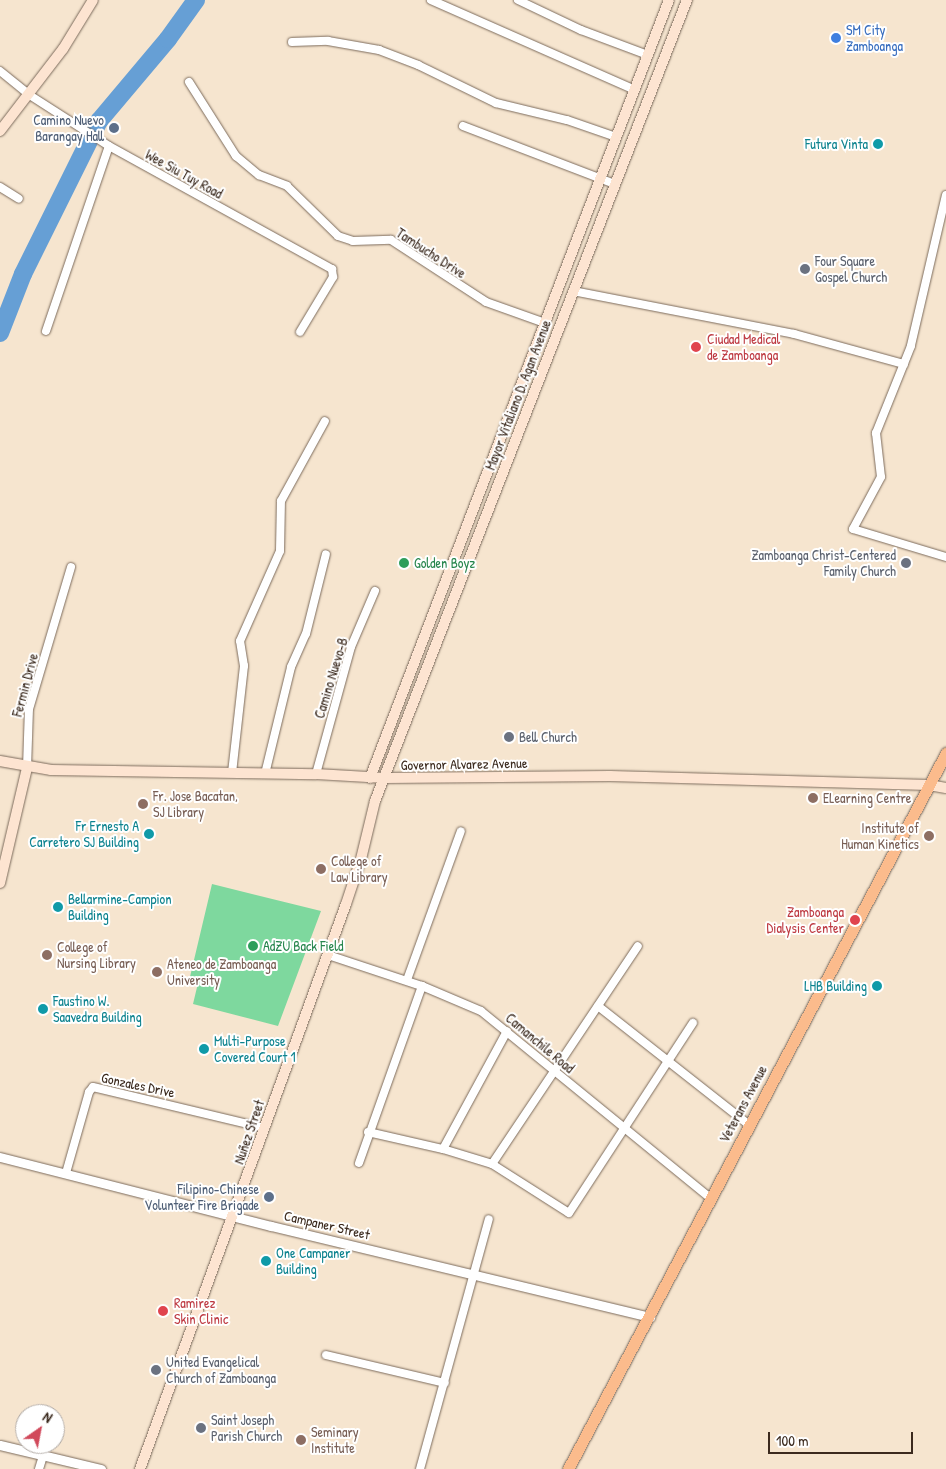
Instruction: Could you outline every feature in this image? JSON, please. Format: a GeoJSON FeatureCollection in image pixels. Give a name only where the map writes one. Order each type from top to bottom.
{"type":"FeatureCollection","features":[{"type":"Feature","properties":{"kind":"main road"},"geometry":{"type":"LineString","coordinates":[[0,131],[62,49],[93,0]]}},
{"type":"Feature","properties":{"kind":"main road","name":"Mayor Vitaliano D. Agan Avenue"},"geometry":{"type":"LineString","coordinates":[[370,778],[669,0]]}},
{"type":"Feature","properties":{"kind":"main road","name":"Mayor Vitaliano D. Agan Avenue"},"geometry":{"type":"LineString","coordinates":[[374,801],[385,778],[688,0]]}},
{"type":"Feature","properties":{"kind":"main road"},"geometry":{"type":"LineString","coordinates":[[543,327],[556,336]]}},
{"type":"Feature","properties":{"kind":"main road"},"geometry":{"type":"LineString","coordinates":[[469,519],[483,524]]}},
{"type":"Feature","properties":{"kind":"main road","name":"Veterans Avenue"},"geometry":{"type":"LineString","coordinates":[[568,1469],[650,1317],[710,1198],[946,753]]}},
{"type":"Feature","properties":{"kind":"main road","name":"Governor Alvarez Avenue"},"geometry":{"type":"LineString","coordinates":[[0,761],[27,768],[316,774],[370,778],[610,776],[929,785],[946,788]]}},
{"type":"Feature","properties":{"kind":"main road"},"geometry":{"type":"LineString","coordinates":[[0,883],[27,768]]}},
{"type":"Feature","properties":{"kind":"main road","name":"Nuñez Street"},"geometry":{"type":"LineString","coordinates":[[140,1469],[234,1217],[328,955],[361,859],[374,801]]}},
{"type":"Feature","properties":{"kind":"street"},"geometry":{"type":"LineString","coordinates":[[431,0],[635,90]]}},
{"type":"Feature","properties":{"kind":"street"},"geometry":{"type":"LineString","coordinates":[[518,0],[581,30],[648,55]]}},
{"type":"Feature","properties":{"kind":"street"},"geometry":{"type":"LineString","coordinates":[[292,42],[328,41],[379,50],[496,104],[567,120],[616,137]]}},
{"type":"Feature","properties":{"kind":"street","name":"Wee Siu Tuy Road"},"geometry":{"type":"LineString","coordinates":[[0,72],[28,94],[109,146],[332,269],[333,276],[300,332]]}},
{"type":"Feature","properties":{"kind":"street","name":"Tambucho Drive"},"geometry":{"type":"LineString","coordinates":[[189,82],[236,156],[259,175],[286,186],[338,236],[353,241],[391,240],[486,302],[543,327]]}},
{"type":"Feature","properties":{"kind":"street"},"geometry":{"type":"LineString","coordinates":[[463,126],[602,177],[615,184]]}},
{"type":"Feature","properties":{"kind":"street"},"geometry":{"type":"LineString","coordinates":[[46,331],[109,146]]}},
{"type":"Feature","properties":{"kind":"street"},"geometry":{"type":"LineString","coordinates":[[0,188],[19,199]]}},
{"type":"Feature","properties":{"kind":"street"},"geometry":{"type":"LineString","coordinates":[[946,195],[904,364],[876,433],[881,477],[853,529],[946,557]]}},
{"type":"Feature","properties":{"kind":"street"},"geometry":{"type":"LineString","coordinates":[[573,292],[810,339],[904,364]]}},
{"type":"Feature","properties":{"kind":"street"},"geometry":{"type":"LineString","coordinates":[[232,773],[244,666],[240,641],[280,551],[281,501],[325,421]]}},
{"type":"Feature","properties":{"kind":"street"},"geometry":{"type":"LineString","coordinates":[[265,774],[291,667],[306,634],[326,554]]}},
{"type":"Feature","properties":{"kind":"street","name":"Fermin Drive"},"geometry":{"type":"LineString","coordinates":[[27,768],[30,709],[71,567]]}},
{"type":"Feature","properties":{"kind":"street","name":"Camino Nuevo-B"},"geometry":{"type":"LineString","coordinates":[[316,774],[351,647],[375,591]]}},
{"type":"Feature","properties":{"kind":"street"},"geometry":{"type":"LineString","coordinates":[[407,980],[461,831]]}},
{"type":"Feature","properties":{"kind":"street"},"geometry":{"type":"LineString","coordinates":[[492,1164],[638,946]]}},
{"type":"Feature","properties":{"kind":"street","name":"Camanchile Road"},"geometry":{"type":"LineString","coordinates":[[328,955],[407,980],[467,1003],[506,1032],[710,1198]]}},
{"type":"Feature","properties":{"kind":"street"},"geometry":{"type":"LineString","coordinates":[[359,1162],[368,1132],[422,986]]}},
{"type":"Feature","properties":{"kind":"street"},"geometry":{"type":"LineString","coordinates":[[598,1006],[750,1125]]}},
{"type":"Feature","properties":{"kind":"street"},"geometry":{"type":"LineString","coordinates":[[368,1132],[443,1149],[492,1164],[569,1213],[669,1063],[693,1023]]}},
{"type":"Feature","properties":{"kind":"street"},"geometry":{"type":"LineString","coordinates":[[443,1149],[506,1032]]}},
{"type":"Feature","properties":{"kind":"street","name":"Gonzales Drive"},"geometry":{"type":"LineString","coordinates":[[66,1173],[89,1092],[93,1087],[265,1128]]}},
{"type":"Feature","properties":{"kind":"street","name":"Campaner Street"},"geometry":{"type":"LineString","coordinates":[[0,1157],[234,1217],[650,1317]]}},
{"type":"Feature","properties":{"kind":"street"},"geometry":{"type":"LineString","coordinates":[[420,1469],[476,1274],[478,1255],[489,1219]]}},
{"type":"Feature","properties":{"kind":"street"},"geometry":{"type":"LineString","coordinates":[[326,1355],[445,1383]]}},
{"type":"Feature","properties":{"kind":"street"},"geometry":{"type":"LineString","coordinates":[[0,1445],[101,1469]]}},
{"type":"Feature","properties":{"kind":"street"},"geometry":{"type":"LineString","coordinates":[[39,1469],[43,1456]]}},
{"type":"Feature","properties":{"kind":"green space","name":"AdZU Back Field"},"geometry":{"type":"Polygon","coordinates":[[[212,884],[321,911],[278,1026],[193,1004],[198,983],[189,981],[212,884]]]}},
{"type":"Feature","properties":{"kind":"waterway"},"geometry":{"type":"LineString","coordinates":[[0,333],[23,274],[99,121],[168,39],[196,0]]}},
{"type":"Feature","properties":{"kind":"place","name":"SM City Zamboanga"},"geometry":{"type":"Point","coordinates":[836,38]}},
{"type":"Feature","properties":{"kind":"place","name":"Camino Nuevo Barangay Hall"},"geometry":{"type":"Point","coordinates":[114,128]}},
{"type":"Feature","properties":{"kind":"place","name":"Futura Vinta"},"geometry":{"type":"Point","coordinates":[878,144]}},
{"type":"Feature","properties":{"kind":"place","name":"Four Square Gospel Church"},"geometry":{"type":"Point","coordinates":[805,269]}},
{"type":"Feature","properties":{"kind":"place","name":"Ciudad Medical de Zamboanga"},"geometry":{"type":"Point","coordinates":[696,347]}},
{"type":"Feature","properties":{"kind":"place","name":"Golden Boyz"},"geometry":{"type":"Point","coordinates":[404,563]}},
{"type":"Feature","properties":{"kind":"place","name":"Zamboanga Christ-Centered Family Church"},"geometry":{"type":"Point","coordinates":[906,563]}},
{"type":"Feature","properties":{"kind":"place","name":"Bell Church"},"geometry":{"type":"Point","coordinates":[509,737]}},
{"type":"Feature","properties":{"kind":"place","name":"ELearning Centre"},"geometry":{"type":"Point","coordinates":[813,798]}},
{"type":"Feature","properties":{"kind":"place","name":"Fr. Jose Bacatan, SJ Library"},"geometry":{"type":"Point","coordinates":[143,804]}},
{"type":"Feature","properties":{"kind":"place","name":"Fr Ernesto A Carretero SJ Building"},"geometry":{"type":"Point","coordinates":[149,834]}},
{"type":"Feature","properties":{"kind":"place","name":"Institute of Human Kinetics"},"geometry":{"type":"Point","coordinates":[929,836]}},
{"type":"Feature","properties":{"kind":"place","name":"College of Law Library"},"geometry":{"type":"Point","coordinates":[321,869]}},
{"type":"Feature","properties":{"kind":"place","name":"Bellarmine-Campion Building"},"geometry":{"type":"Point","coordinates":[58,907]}},
{"type":"Feature","properties":{"kind":"place","name":"Zamboanga Dialysis Center"},"geometry":{"type":"Point","coordinates":[855,920]}},
{"type":"Feature","properties":{"kind":"place","name":"AdZU Back Field"},"geometry":{"type":"Point","coordinates":[253,946]}},
{"type":"Feature","properties":{"kind":"place","name":"College of Nursing Library"},"geometry":{"type":"Point","coordinates":[47,955]}},
{"type":"Feature","properties":{"kind":"place","name":"Ateneo de Zamboanga University"},"geometry":{"type":"Point","coordinates":[157,972]}},
{"type":"Feature","properties":{"kind":"place","name":"LHB Building"},"geometry":{"type":"Point","coordinates":[877,986]}},
{"type":"Feature","properties":{"kind":"place","name":"Faustino W. Saavedra Building"},"geometry":{"type":"Point","coordinates":[43,1009]}},
{"type":"Feature","properties":{"kind":"place","name":"Multi-Purpose Covered Court 1"},"geometry":{"type":"Point","coordinates":[204,1049]}},
{"type":"Feature","properties":{"kind":"place","name":"Filipino-Chinese Volunteer Fire Brigade"},"geometry":{"type":"Point","coordinates":[269,1197]}},
{"type":"Feature","properties":{"kind":"place","name":"One Campaner Building"},"geometry":{"type":"Point","coordinates":[266,1261]}},
{"type":"Feature","properties":{"kind":"place","name":"Ramirez Skin Clinic"},"geometry":{"type":"Point","coordinates":[163,1311]}},
{"type":"Feature","properties":{"kind":"place","name":"United Evangelical Church of Zamboanga"},"geometry":{"type":"Point","coordinates":[156,1370]}},
{"type":"Feature","properties":{"kind":"place","name":"Saint Joseph Parish Church"},"geometry":{"type":"Point","coordinates":[201,1428]}},
{"type":"Feature","properties":{"kind":"place","name":"Seminary Institute"},"geometry":{"type":"Point","coordinates":[301,1440]}}]}
